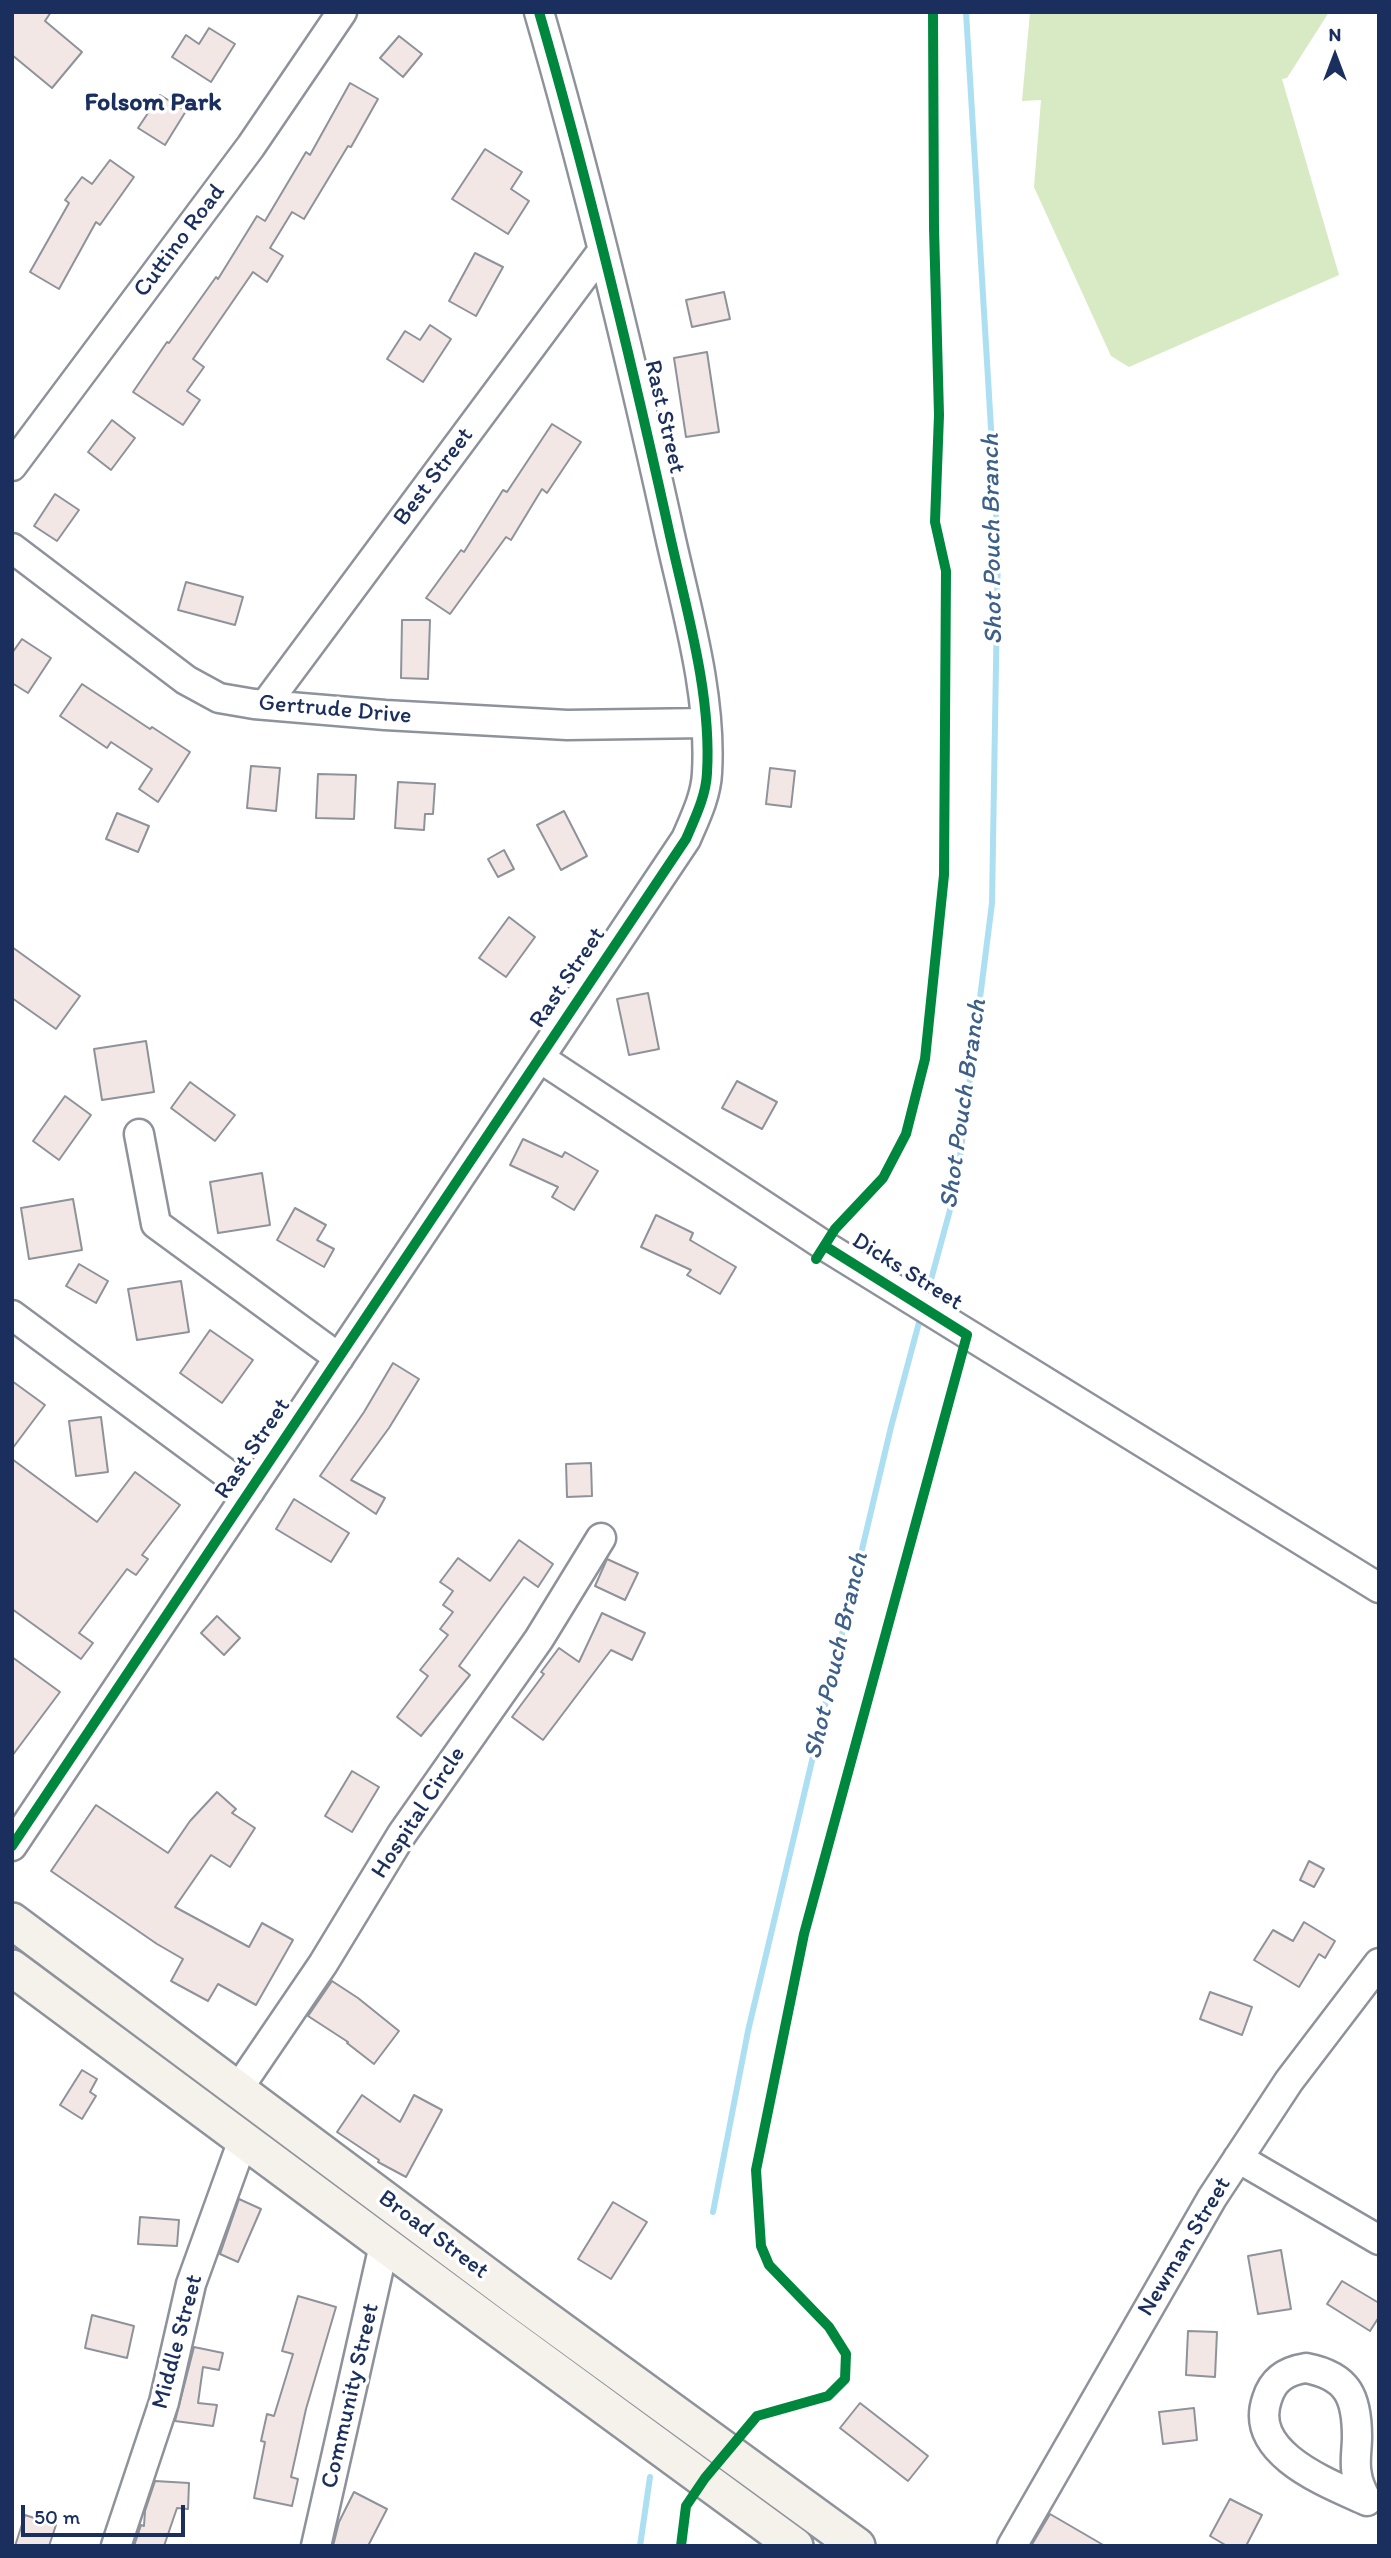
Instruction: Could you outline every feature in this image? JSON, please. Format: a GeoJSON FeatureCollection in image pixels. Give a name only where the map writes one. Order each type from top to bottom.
{"type":"FeatureCollection","features":[{"type":"Feature","properties":{"kind":"main road","name":"Broad Street"},"geometry":{"type":"LineString","coordinates":[[12,1921],[522,2302],[857,2546]]}},
{"type":"Feature","properties":{"kind":"main road","name":"Broad Street"},"geometry":{"type":"LineString","coordinates":[[13,1971],[795,2546]]}},
{"type":"Feature","properties":{"kind":"street","name":"Cuttino Road"},"geometry":{"type":"LineString","coordinates":[[12,466],[251,146],[342,12]]}},
{"type":"Feature","properties":{"kind":"street","name":"Rast Street"},"geometry":{"type":"LineString","coordinates":[[12,1846],[687,839],[703,799],[707,776],[706,723],[692,638],[648,436],[603,250],[570,119],[539,12]]}},
{"type":"Feature","properties":{"kind":"street","name":"Best Street"},"geometry":{"type":"LineString","coordinates":[[265,705],[603,250]]}},
{"type":"Feature","properties":{"kind":"street","name":"Gertrude Drive"},"geometry":{"type":"LineString","coordinates":[[12,548],[186,680],[219,698],[265,705],[385,715],[567,725],[706,723]]}},
{"type":"Feature","properties":{"kind":"street","name":"Dicks Street"},"geometry":{"type":"LineString","coordinates":[[540,1058],[949,1323],[1379,1588]]}},
{"type":"Feature","properties":{"kind":"street"},"geometry":{"type":"LineString","coordinates":[[139,1134],[156,1224],[339,1357]]}},
{"type":"Feature","properties":{"kind":"street"},"geometry":{"type":"LineString","coordinates":[[12,1315],[250,1491]]}},
{"type":"Feature","properties":{"kind":"street","name":"Hospital Circle"},"geometry":{"type":"LineString","coordinates":[[238,2089],[323,1964],[402,1833],[539,1639],[601,1538]]}},
{"type":"Feature","properties":{"kind":"street","name":"Newman Street"},"geometry":{"type":"LineString","coordinates":[[1012,2546],[1212,2198],[1289,2081],[1379,1963]]}},
{"type":"Feature","properties":{"kind":"street","name":"Middle Street"},"geometry":{"type":"LineString","coordinates":[[116,2546],[164,2402],[191,2284],[243,2140]]}},
{"type":"Feature","properties":{"kind":"street"},"geometry":{"type":"LineString","coordinates":[[1238,2158],[1379,2240]]}},
{"type":"Feature","properties":{"kind":"street","name":"Community Street"},"geometry":{"type":"LineString","coordinates":[[316,2546],[384,2245]]}},
{"type":"Feature","properties":{"kind":"street"},"geometry":{"type":"LineString","coordinates":[[1306,2368],[1332,2376],[1344,2384],[1352,2396],[1356,2414],[1357,2476],[1373,2505],[1291,2462],[1274,2444],[1265,2427],[1264,2407],[1270,2389],[1280,2377],[1290,2371],[1306,2368]]}},
{"type":"Feature","properties":{"kind":"green space"},"geometry":{"type":"Polygon","coordinates":[[[1030,12],[1329,12],[1287,78],[1282,79],[1339,275],[1129,367],[1111,356],[1034,187],[1041,100],[1022,101],[1030,12]]]}},
{"type":"Feature","properties":{"kind":"building"},"geometry":{"type":"Polygon","coordinates":[[[12,12],[51,12],[45,21],[82,52],[52,88],[12,55],[12,12]]]}},
{"type":"Feature","properties":{"kind":"building"},"geometry":{"type":"Polygon","coordinates":[[[209,28],[235,44],[211,82],[172,57],[186,35],[199,44],[209,28]]]}},
{"type":"Feature","properties":{"kind":"building"},"geometry":{"type":"Polygon","coordinates":[[[399,36],[422,54],[403,77],[380,58],[399,36]]]}},
{"type":"Feature","properties":{"kind":"building"},"geometry":{"type":"Polygon","coordinates":[[[350,83],[378,99],[351,147],[348,146],[304,219],[292,212],[270,248],[283,256],[267,282],[253,272],[193,359],[204,367],[187,391],[200,400],[183,425],[133,392],[167,342],[169,343],[216,277],[218,279],[257,216],[265,221],[306,152],[310,155],[350,83]]]}},
{"type":"Feature","properties":{"kind":"building"},"geometry":{"type":"Polygon","coordinates":[[[160,95],[186,111],[165,145],[138,128],[160,95]]]}},
{"type":"Feature","properties":{"kind":"building"},"geometry":{"type":"Polygon","coordinates":[[[485,149],[522,172],[511,189],[529,201],[508,234],[452,199],[485,149]]]}},
{"type":"Feature","properties":{"kind":"building"},"geometry":{"type":"Polygon","coordinates":[[[110,160],[134,177],[100,225],[96,222],[59,289],[30,272],[69,203],[65,200],[82,177],[92,184],[110,160]]]}},
{"type":"Feature","properties":{"kind":"building"},"geometry":{"type":"Polygon","coordinates":[[[475,253],[503,267],[476,316],[449,301],[475,253]]]}},
{"type":"Feature","properties":{"kind":"building"},"geometry":{"type":"Polygon","coordinates":[[[724,292],[730,319],[692,327],[686,300],[724,292]]]}},
{"type":"Feature","properties":{"kind":"building"},"geometry":{"type":"Polygon","coordinates":[[[430,325],[451,339],[423,382],[387,359],[405,331],[420,340],[430,325]]]}},
{"type":"Feature","properties":{"kind":"building"},"geometry":{"type":"Polygon","coordinates":[[[707,352],[719,432],[686,437],[674,358],[707,352]]]}},
{"type":"Feature","properties":{"kind":"building"},"geometry":{"type":"Polygon","coordinates":[[[112,420],[135,438],[111,470],[88,452],[112,420]]]}},
{"type":"Feature","properties":{"kind":"building"},"geometry":{"type":"Polygon","coordinates":[[[552,424],[581,442],[547,493],[542,489],[511,540],[506,537],[450,614],[426,598],[461,550],[464,552],[503,490],[507,492],[552,424]]]}},
{"type":"Feature","properties":{"kind":"building"},"geometry":{"type":"Polygon","coordinates":[[[55,494],[79,510],[57,541],[34,526],[55,494]]]}},
{"type":"Feature","properties":{"kind":"building"},"geometry":{"type":"Polygon","coordinates":[[[186,582],[243,597],[235,625],[178,610],[186,582]]]}},
{"type":"Feature","properties":{"kind":"building"},"geometry":{"type":"Polygon","coordinates":[[[402,620],[430,620],[428,679],[401,678],[402,620]]]}},
{"type":"Feature","properties":{"kind":"building"},"geometry":{"type":"Polygon","coordinates":[[[22,639],[51,658],[28,693],[12,683],[12,653],[22,639]]]}},
{"type":"Feature","properties":{"kind":"building"},"geometry":{"type":"Polygon","coordinates":[[[82,684],[190,752],[158,802],[139,789],[152,769],[111,742],[107,748],[60,716],[82,684]]]}},
{"type":"Feature","properties":{"kind":"building"},"geometry":{"type":"Polygon","coordinates":[[[251,766],[280,768],[276,811],[247,808],[251,766]]]}},
{"type":"Feature","properties":{"kind":"building"},"geometry":{"type":"Polygon","coordinates":[[[770,768],[795,771],[791,807],[766,804],[770,768]]]}},
{"type":"Feature","properties":{"kind":"building"},"geometry":{"type":"Polygon","coordinates":[[[318,774],[356,775],[354,819],[316,818],[318,774]]]}},
{"type":"Feature","properties":{"kind":"building"},"geometry":{"type":"Polygon","coordinates":[[[398,782],[435,784],[433,814],[425,814],[424,830],[395,828],[398,782]]]}},
{"type":"Feature","properties":{"kind":"building"},"geometry":{"type":"Polygon","coordinates":[[[564,811],[587,856],[561,870],[537,825],[564,811]]]}},
{"type":"Feature","properties":{"kind":"building"},"geometry":{"type":"Polygon","coordinates":[[[117,813],[149,826],[138,852],[106,839],[117,813]]]}},
{"type":"Feature","properties":{"kind":"building"},"geometry":{"type":"Polygon","coordinates":[[[504,850],[514,869],[498,877],[488,859],[504,850]]]}},
{"type":"Feature","properties":{"kind":"building"},"geometry":{"type":"Polygon","coordinates":[[[509,917],[535,937],[506,977],[479,958],[509,917]]]}},
{"type":"Feature","properties":{"kind":"building"},"geometry":{"type":"Polygon","coordinates":[[[12,947],[80,996],[56,1029],[12,998],[12,947]]]}},
{"type":"Feature","properties":{"kind":"building"},"geometry":{"type":"Polygon","coordinates":[[[648,993],[659,1049],[629,1055],[617,999],[648,993]]]}},
{"type":"Feature","properties":{"kind":"building"},"geometry":{"type":"Polygon","coordinates":[[[146,1041],[154,1092],[102,1100],[94,1049],[146,1041]]]}},
{"type":"Feature","properties":{"kind":"building"},"geometry":{"type":"Polygon","coordinates":[[[737,1081],[777,1102],[762,1129],[722,1108],[737,1081]]]}},
{"type":"Feature","properties":{"kind":"building"},"geometry":{"type":"Polygon","coordinates":[[[190,1082],[235,1115],[215,1141],[171,1108],[190,1082]]]}},
{"type":"Feature","properties":{"kind":"building"},"geometry":{"type":"Polygon","coordinates":[[[65,1096],[91,1115],[59,1160],[33,1141],[65,1096]]]}},
{"type":"Feature","properties":{"kind":"building"},"geometry":{"type":"Polygon","coordinates":[[[523,1139],[562,1157],[565,1152],[598,1171],[574,1210],[552,1197],[558,1187],[510,1165],[523,1139]]]}},
{"type":"Feature","properties":{"kind":"building"},"geometry":{"type":"Polygon","coordinates":[[[262,1173],[270,1225],[218,1233],[210,1182],[262,1173]]]}},
{"type":"Feature","properties":{"kind":"building"},"geometry":{"type":"Polygon","coordinates":[[[73,1199],[82,1250],[29,1259],[21,1208],[73,1199]]]}},
{"type":"Feature","properties":{"kind":"building"},"geometry":{"type":"Polygon","coordinates":[[[295,1208],[326,1225],[317,1240],[334,1249],[324,1267],[277,1240],[295,1208]]]}},
{"type":"Feature","properties":{"kind":"building"},"geometry":{"type":"Polygon","coordinates":[[[656,1215],[693,1233],[690,1240],[736,1267],[720,1294],[687,1275],[691,1270],[641,1247],[656,1215]]]}},
{"type":"Feature","properties":{"kind":"building"},"geometry":{"type":"Polygon","coordinates":[[[79,1264],[108,1281],[96,1303],[66,1286],[79,1264]]]}},
{"type":"Feature","properties":{"kind":"building"},"geometry":{"type":"Polygon","coordinates":[[[181,1281],[189,1332],[137,1340],[128,1289],[181,1281]]]}},
{"type":"Feature","properties":{"kind":"building"},"geometry":{"type":"Polygon","coordinates":[[[210,1330],[253,1360],[222,1403],[180,1373],[210,1330]]]}},
{"type":"Feature","properties":{"kind":"building"},"geometry":{"type":"Polygon","coordinates":[[[393,1363],[419,1379],[389,1428],[351,1480],[385,1498],[376,1514],[320,1476],[364,1412],[393,1363]]]}},
{"type":"Feature","properties":{"kind":"building"},"geometry":{"type":"Polygon","coordinates":[[[12,1381],[45,1405],[12,1449],[12,1381]]]}},
{"type":"Feature","properties":{"kind":"building"},"geometry":{"type":"Polygon","coordinates":[[[101,1417],[108,1472],[76,1476],[69,1421],[101,1417]]]}},
{"type":"Feature","properties":{"kind":"building"},"geometry":{"type":"Polygon","coordinates":[[[12,1459],[97,1522],[135,1472],[180,1505],[142,1555],[148,1559],[136,1575],[127,1569],[79,1633],[93,1643],[81,1659],[12,1609],[12,1459]]]}},
{"type":"Feature","properties":{"kind":"building"},"geometry":{"type":"Polygon","coordinates":[[[591,1463],[592,1496],[567,1497],[566,1464],[591,1463]]]}},
{"type":"Feature","properties":{"kind":"building"},"geometry":{"type":"Polygon","coordinates":[[[294,1499],[349,1533],[331,1562],[276,1529],[294,1499]]]}},
{"type":"Feature","properties":{"kind":"building"},"geometry":{"type":"Polygon","coordinates":[[[519,1540],[553,1564],[538,1587],[524,1577],[459,1666],[470,1675],[421,1736],[397,1717],[428,1676],[420,1670],[448,1635],[440,1629],[453,1612],[443,1605],[453,1591],[440,1582],[458,1558],[490,1581],[519,1540]]]}},
{"type":"Feature","properties":{"kind":"building"},"geometry":{"type":"Polygon","coordinates":[[[607,1559],[638,1573],[625,1600],[595,1586],[607,1559]]]}},
{"type":"Feature","properties":{"kind":"building"},"geometry":{"type":"Polygon","coordinates":[[[602,1613],[645,1633],[632,1660],[611,1650],[543,1740],[512,1717],[544,1674],[541,1672],[559,1648],[579,1662],[602,1613]]]}},
{"type":"Feature","properties":{"kind":"building"},"geometry":{"type":"Polygon","coordinates":[[[217,1616],[240,1638],[224,1655],[201,1633],[217,1616]]]}},
{"type":"Feature","properties":{"kind":"building"},"geometry":{"type":"Polygon","coordinates":[[[12,1657],[60,1692],[12,1756],[12,1657]]]}},
{"type":"Feature","properties":{"kind":"building"},"geometry":{"type":"Polygon","coordinates":[[[352,1771],[379,1787],[352,1832],[325,1816],[352,1771]]]}},
{"type":"Feature","properties":{"kind":"building"},"geometry":{"type":"Polygon","coordinates":[[[217,1792],[236,1809],[232,1813],[255,1828],[230,1867],[211,1855],[175,1907],[249,1947],[262,1923],[293,1940],[256,2005],[218,1984],[208,2001],[171,1981],[183,1959],[51,1871],[96,1805],[168,1853],[190,1821],[217,1792]]]}},
{"type":"Feature","properties":{"kind":"building"},"geometry":{"type":"Polygon","coordinates":[[[1309,1861],[1324,1869],[1314,1887],[1300,1880],[1309,1861]]]}},
{"type":"Feature","properties":{"kind":"building"},"geometry":{"type":"Polygon","coordinates":[[[1304,1922],[1335,1941],[1325,1958],[1319,1954],[1299,1987],[1254,1960],[1273,1930],[1293,1941],[1304,1922]]]}},
{"type":"Feature","properties":{"kind":"building"},"geometry":{"type":"Polygon","coordinates":[[[332,1981],[399,2031],[374,2064],[348,2042],[308,2016],[332,1981]]]}},
{"type":"Feature","properties":{"kind":"building"},"geometry":{"type":"Polygon","coordinates":[[[1210,1992],[1252,2007],[1242,2035],[1200,2019],[1210,1992]]]}},
{"type":"Feature","properties":{"kind":"building"},"geometry":{"type":"Polygon","coordinates":[[[82,2070],[97,2079],[90,2092],[96,2096],[82,2119],[60,2105],[82,2070]]]}},
{"type":"Feature","properties":{"kind":"building"},"geometry":{"type":"Polygon","coordinates":[[[362,2095],[400,2122],[414,2095],[442,2110],[406,2177],[378,2162],[379,2160],[337,2132],[362,2095]]]}},
{"type":"Feature","properties":{"kind":"building"},"geometry":{"type":"Polygon","coordinates":[[[239,2199],[261,2209],[238,2262],[220,2254],[239,2199]]]}},
{"type":"Feature","properties":{"kind":"building"},"geometry":{"type":"Polygon","coordinates":[[[613,2202],[647,2222],[611,2279],[578,2259],[613,2202]]]}},
{"type":"Feature","properties":{"kind":"building"},"geometry":{"type":"Polygon","coordinates":[[[140,2217],[179,2220],[177,2246],[138,2244],[140,2217]]]}},
{"type":"Feature","properties":{"kind":"building"},"geometry":{"type":"Polygon","coordinates":[[[1281,2250],[1291,2309],[1258,2314],[1248,2256],[1281,2250]]]}},
{"type":"Feature","properties":{"kind":"building"},"geometry":{"type":"Polygon","coordinates":[[[1342,2281],[1379,2303],[1379,2317],[1370,2331],[1327,2304],[1342,2281]]]}},
{"type":"Feature","properties":{"kind":"building"},"geometry":{"type":"Polygon","coordinates":[[[298,2296],[336,2307],[306,2409],[291,2477],[298,2479],[292,2506],[254,2498],[265,2442],[261,2441],[267,2414],[274,2416],[293,2354],[282,2351],[298,2296]]]}},
{"type":"Feature","properties":{"kind":"building"},"geometry":{"type":"Polygon","coordinates":[[[92,2315],[134,2326],[127,2358],[85,2348],[92,2315]]]}},
{"type":"Feature","properties":{"kind":"building"},"geometry":{"type":"Polygon","coordinates":[[[1188,2331],[1217,2332],[1215,2377],[1186,2375],[1188,2331]]]}},
{"type":"Feature","properties":{"kind":"building"},"geometry":{"type":"Polygon","coordinates":[[[194,2347],[223,2353],[219,2370],[203,2367],[198,2403],[217,2405],[213,2426],[175,2421],[194,2347]]]}},
{"type":"Feature","properties":{"kind":"building"},"geometry":{"type":"Polygon","coordinates":[[[860,2403],[928,2456],[908,2481],[840,2428],[860,2403]]]}},
{"type":"Feature","properties":{"kind":"building"},"geometry":{"type":"Polygon","coordinates":[[[1194,2408],[1197,2440],[1163,2444],[1159,2412],[1194,2408]]]}},
{"type":"Feature","properties":{"kind":"building"},"geometry":{"type":"Polygon","coordinates":[[[155,2481],[189,2483],[188,2509],[177,2508],[164,2546],[134,2546],[141,2525],[144,2526],[145,2511],[155,2481]]]}},
{"type":"Feature","properties":{"kind":"building"},"geometry":{"type":"Polygon","coordinates":[[[354,2492],[387,2509],[368,2546],[333,2546],[339,2522],[354,2492]]]}},
{"type":"Feature","properties":{"kind":"building"},"geometry":{"type":"Polygon","coordinates":[[[1230,2499],[1262,2515],[1246,2546],[1227,2546],[1210,2536],[1230,2499]]]}},
{"type":"Feature","properties":{"kind":"building"},"geometry":{"type":"Polygon","coordinates":[[[1050,2514],[1105,2546],[1031,2546],[1050,2514]]]}},
{"type":"Feature","properties":{"kind":"building"},"geometry":{"type":"Polygon","coordinates":[[[25,2515],[56,2525],[49,2546],[15,2546],[25,2515]]]}},
{"type":"Feature","properties":{"kind":"waterway","name":"Shot Pouch Branch"},"geometry":{"type":"LineString","coordinates":[[926,1298],[956,1188],[992,903],[998,545],[966,12]]}},
{"type":"Feature","properties":{"kind":"waterway","name":"Shot Pouch Branch"},"geometry":{"type":"LineString","coordinates":[[713,2212],[748,2031],[891,1427],[921,1315]]}},
{"type":"Feature","properties":{"kind":"waterway","name":"Shot Pouch Branch"},"geometry":{"type":"LineString","coordinates":[[640,2546],[650,2477]]}},
{"type":"Feature","properties":{"kind":"cycle path"},"geometry":{"type":"LineString","coordinates":[[12,1846],[686,839],[702,798],[707,773],[707,742],[695,647],[607,266],[539,12]]}},
{"type":"Feature","properties":{"kind":"cycle path"},"geometry":{"type":"LineString","coordinates":[[816,1259],[835,1229],[883,1178],[906,1134],[925,1059],[944,875],[946,571],[935,522],[939,415],[934,228],[933,12]]}},
{"type":"Feature","properties":{"kind":"cycle path"},"geometry":{"type":"LineString","coordinates":[[681,2546],[686,2506],[705,2478],[757,2416],[828,2396],[845,2379],[846,2354],[829,2327],[769,2265],[761,2246],[756,2170],[804,1934],[967,1335],[825,1246]]}},
{"type":"Feature","properties":{"kind":"district","name":"Folsom Park"},"geometry":{"type":"Point","coordinates":[153,103]}}]}
